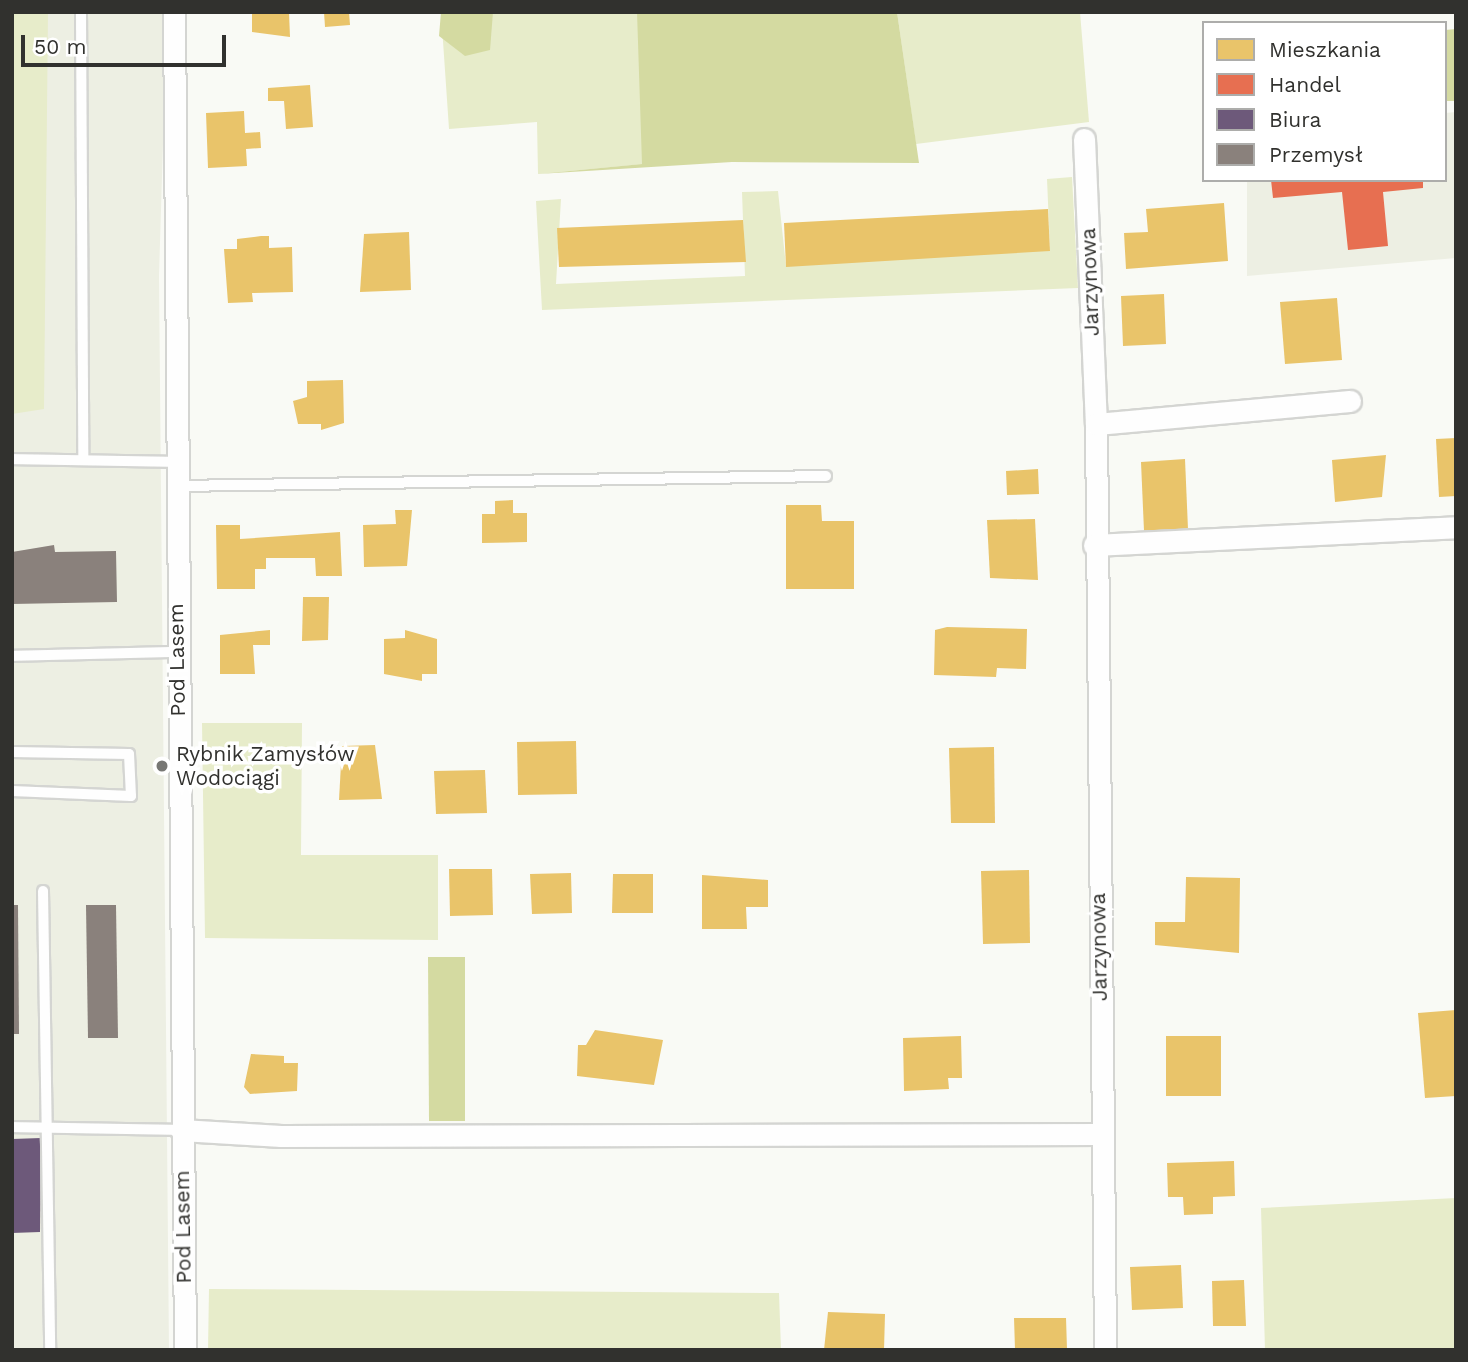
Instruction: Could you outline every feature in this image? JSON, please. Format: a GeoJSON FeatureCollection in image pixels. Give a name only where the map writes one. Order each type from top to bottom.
{"type":"FeatureCollection","features":[{"type":"Feature","properties":{"kind":"street","name":"Pod Lasem"},"geometry":{"type":"LineString","coordinates":[[174,12],[176,652],[185,1350]]}},
{"type":"Feature","properties":{"kind":"street","name":"Jarzynowa"},"geometry":{"type":"LineString","coordinates":[[1084,139],[1096,424],[1094,545],[1105,1350]]}},
{"type":"Feature","properties":{"kind":"street"},"geometry":{"type":"LineString","coordinates":[[1096,424],[1350,401]]}},
{"type":"Feature","properties":{"kind":"street"},"geometry":{"type":"LineString","coordinates":[[1094,545],[1456,527]]}},
{"type":"Feature","properties":{"kind":"street"},"geometry":{"type":"LineString","coordinates":[[181,1130],[281,1136],[1102,1135]]}},
{"type":"Feature","properties":{"kind":"lane"},"geometry":{"type":"LineString","coordinates":[[81,12],[83,456]]}},
{"type":"Feature","properties":{"kind":"lane"},"geometry":{"type":"LineString","coordinates":[[12,458],[83,456],[177,462]]}},
{"type":"Feature","properties":{"kind":"lane"},"geometry":{"type":"LineString","coordinates":[[177,486],[826,476]]}},
{"type":"Feature","properties":{"kind":"lane"},"geometry":{"type":"LineString","coordinates":[[12,656],[176,652]]}},
{"type":"Feature","properties":{"kind":"lane"},"geometry":{"type":"LineString","coordinates":[[12,752],[129,754],[131,796],[12,791]]}},
{"type":"Feature","properties":{"kind":"lane"},"geometry":{"type":"LineString","coordinates":[[43,891],[42,1126],[50,1350]]}},
{"type":"Feature","properties":{"kind":"lane"},"geometry":{"type":"LineString","coordinates":[[12,1127],[181,1130]]}},
{"type":"Feature","properties":{"kind":"shaded area"},"geometry":{"type":"Polygon","coordinates":[[[12,12],[167,12],[159,276],[169,1350],[12,1350],[12,12]]]}},
{"type":"Feature","properties":{"kind":"shaded area"},"geometry":{"type":"Polygon","coordinates":[[[1456,112],[1456,258],[1247,276],[1247,182],[1447,182],[1447,113],[1456,112]]]}},
{"type":"Feature","properties":{"kind":"green space"},"geometry":{"type":"Polygon","coordinates":[[[12,12],[48,12],[44,409],[12,414],[12,12]]]}},
{"type":"Feature","properties":{"kind":"green space"},"geometry":{"type":"Polygon","coordinates":[[[441,12],[640,12],[643,164],[538,174],[537,122],[449,129],[441,12]]]}},
{"type":"Feature","properties":{"kind":"green space"},"geometry":{"type":"Polygon","coordinates":[[[441,12],[493,12],[490,50],[465,56],[439,36],[441,12]]]}},
{"type":"Feature","properties":{"kind":"green space"},"geometry":{"type":"Polygon","coordinates":[[[637,12],[897,12],[919,163],[732,162],[538,174],[642,164],[637,12]]]}},
{"type":"Feature","properties":{"kind":"green space"},"geometry":{"type":"Polygon","coordinates":[[[897,12],[1080,12],[1089,122],[916,144],[897,12]]]}},
{"type":"Feature","properties":{"kind":"green space"},"geometry":{"type":"Polygon","coordinates":[[[1456,29],[1456,101],[1447,101],[1447,30],[1456,29]]]}},
{"type":"Feature","properties":{"kind":"green space"},"geometry":{"type":"Polygon","coordinates":[[[1072,177],[1078,288],[542,310],[536,201],[561,199],[556,284],[745,276],[742,192],[778,191],[786,266],[1050,250],[1047,179],[1072,177]]]}},
{"type":"Feature","properties":{"kind":"green space"},"geometry":{"type":"Polygon","coordinates":[[[202,723],[302,723],[301,855],[438,855],[438,940],[205,938],[202,723]]]}},
{"type":"Feature","properties":{"kind":"green space"},"geometry":{"type":"Polygon","coordinates":[[[428,957],[465,957],[465,1121],[429,1121],[428,957]]]}},
{"type":"Feature","properties":{"kind":"green space"},"geometry":{"type":"Polygon","coordinates":[[[1456,1198],[1456,1350],[1265,1350],[1261,1208],[1456,1198]]]}},
{"type":"Feature","properties":{"kind":"green space"},"geometry":{"type":"Polygon","coordinates":[[[209,1289],[779,1293],[781,1350],[208,1350],[209,1289]]]}},
{"type":"Feature","properties":{"kind":"building: Mieszkania"},"geometry":{"type":"Polygon","coordinates":[[[252,12],[289,12],[290,37],[252,32],[252,12]]]}},
{"type":"Feature","properties":{"kind":"building: Mieszkania"},"geometry":{"type":"Polygon","coordinates":[[[324,12],[349,12],[350,25],[325,27],[324,12]]]}},
{"type":"Feature","properties":{"kind":"building: Mieszkania"},"geometry":{"type":"Polygon","coordinates":[[[310,85],[313,127],[286,129],[284,101],[268,101],[268,88],[310,85]]]}},
{"type":"Feature","properties":{"kind":"building: Mieszkania"},"geometry":{"type":"Polygon","coordinates":[[[244,111],[245,133],[260,132],[261,148],[246,149],[247,166],[208,168],[206,113],[244,111]]]}},
{"type":"Feature","properties":{"kind":"building: Mieszkania"},"geometry":{"type":"Polygon","coordinates":[[[1224,203],[1228,261],[1126,269],[1124,233],[1148,232],[1146,209],[1224,203]]]}},
{"type":"Feature","properties":{"kind":"building: Mieszkania"},"geometry":{"type":"Polygon","coordinates":[[[1048,209],[1050,251],[786,267],[784,223],[1048,209]]]}},
{"type":"Feature","properties":{"kind":"building: Mieszkania"},"geometry":{"type":"Polygon","coordinates":[[[743,220],[746,262],[559,267],[557,228],[743,220]]]}},
{"type":"Feature","properties":{"kind":"building: Mieszkania"},"geometry":{"type":"Polygon","coordinates":[[[409,232],[411,290],[360,292],[364,234],[409,232]]]}},
{"type":"Feature","properties":{"kind":"building: Mieszkania"},"geometry":{"type":"Polygon","coordinates":[[[269,236],[269,248],[292,247],[293,292],[252,293],[253,302],[228,303],[224,249],[237,249],[237,239],[269,236]]]}},
{"type":"Feature","properties":{"kind":"building: Mieszkania"},"geometry":{"type":"Polygon","coordinates":[[[1164,294],[1166,344],[1123,346],[1121,296],[1164,294]]]}},
{"type":"Feature","properties":{"kind":"building: Mieszkania"},"geometry":{"type":"Polygon","coordinates":[[[1337,298],[1342,360],[1285,364],[1280,302],[1337,298]]]}},
{"type":"Feature","properties":{"kind":"building: Mieszkania"},"geometry":{"type":"Polygon","coordinates":[[[343,380],[344,423],[321,430],[321,424],[298,424],[293,401],[307,397],[307,381],[343,380]]]}},
{"type":"Feature","properties":{"kind":"building: Mieszkania"},"geometry":{"type":"Polygon","coordinates":[[[1456,438],[1456,496],[1439,497],[1436,439],[1456,438]]]}},
{"type":"Feature","properties":{"kind":"building: Mieszkania"},"geometry":{"type":"Polygon","coordinates":[[[1386,455],[1382,497],[1335,502],[1332,460],[1386,455]]]}},
{"type":"Feature","properties":{"kind":"building: Mieszkania"},"geometry":{"type":"Polygon","coordinates":[[[1185,459],[1188,529],[1144,531],[1141,462],[1185,459]]]}},
{"type":"Feature","properties":{"kind":"building: Mieszkania"},"geometry":{"type":"Polygon","coordinates":[[[1038,469],[1039,494],[1007,495],[1006,471],[1038,469]]]}},
{"type":"Feature","properties":{"kind":"building: Mieszkania"},"geometry":{"type":"Polygon","coordinates":[[[513,500],[513,513],[527,513],[527,542],[482,543],[482,514],[495,514],[495,501],[513,500]]]}},
{"type":"Feature","properties":{"kind":"building: Mieszkania"},"geometry":{"type":"Polygon","coordinates":[[[786,505],[821,505],[822,521],[854,521],[854,589],[786,589],[786,505]]]}},
{"type":"Feature","properties":{"kind":"building: Mieszkania"},"geometry":{"type":"Polygon","coordinates":[[[395,510],[412,510],[407,566],[364,567],[363,525],[396,524],[395,510]]]}},
{"type":"Feature","properties":{"kind":"building: Mieszkania"},"geometry":{"type":"Polygon","coordinates":[[[1035,519],[1038,580],[990,578],[987,520],[1035,519]]]}},
{"type":"Feature","properties":{"kind":"building: Mieszkania"},"geometry":{"type":"Polygon","coordinates":[[[216,525],[240,525],[240,539],[340,532],[342,576],[316,576],[315,558],[266,558],[266,569],[255,569],[255,589],[217,589],[216,525]]]}},
{"type":"Feature","properties":{"kind":"building: Mieszkania"},"geometry":{"type":"Polygon","coordinates":[[[303,597],[329,597],[328,640],[302,641],[303,597]]]}},
{"type":"Feature","properties":{"kind":"building: Mieszkania"},"geometry":{"type":"Polygon","coordinates":[[[947,627],[1027,629],[1026,669],[997,668],[996,677],[934,675],[935,630],[947,627]]]}},
{"type":"Feature","properties":{"kind":"building: Mieszkania"},"geometry":{"type":"Polygon","coordinates":[[[270,630],[270,645],[253,645],[255,674],[220,674],[220,635],[270,630]]]}},
{"type":"Feature","properties":{"kind":"building: Mieszkania"},"geometry":{"type":"Polygon","coordinates":[[[405,630],[437,639],[437,674],[422,674],[422,681],[384,674],[384,639],[405,638],[405,630]]]}},
{"type":"Feature","properties":{"kind":"building: Mieszkania"},"geometry":{"type":"Polygon","coordinates":[[[576,741],[577,794],[518,795],[517,742],[576,741]]]}},
{"type":"Feature","properties":{"kind":"building: Mieszkania"},"geometry":{"type":"Polygon","coordinates":[[[375,745],[382,799],[339,800],[342,746],[375,745]]]}},
{"type":"Feature","properties":{"kind":"building: Mieszkania"},"geometry":{"type":"Polygon","coordinates":[[[994,747],[995,823],[951,823],[949,748],[994,747]]]}},
{"type":"Feature","properties":{"kind":"building: Mieszkania"},"geometry":{"type":"Polygon","coordinates":[[[485,770],[487,813],[436,814],[434,771],[485,770]]]}},
{"type":"Feature","properties":{"kind":"building: Mieszkania"},"geometry":{"type":"Polygon","coordinates":[[[449,869],[492,869],[493,915],[450,916],[449,869]]]}},
{"type":"Feature","properties":{"kind":"building: Mieszkania"},"geometry":{"type":"Polygon","coordinates":[[[1029,870],[1030,943],[983,944],[981,871],[1029,870]]]}},
{"type":"Feature","properties":{"kind":"building: Mieszkania"},"geometry":{"type":"Polygon","coordinates":[[[571,873],[572,913],[532,914],[530,874],[571,873]]]}},
{"type":"Feature","properties":{"kind":"building: Mieszkania"},"geometry":{"type":"Polygon","coordinates":[[[613,874],[653,874],[653,913],[612,913],[613,874]]]}},
{"type":"Feature","properties":{"kind":"building: Mieszkania"},"geometry":{"type":"Polygon","coordinates":[[[702,875],[768,880],[768,907],[746,907],[747,929],[702,929],[702,875]]]}},
{"type":"Feature","properties":{"kind":"building: Mieszkania"},"geometry":{"type":"Polygon","coordinates":[[[1186,877],[1240,878],[1239,953],[1155,945],[1155,922],[1185,922],[1186,877]]]}},
{"type":"Feature","properties":{"kind":"building: Mieszkania"},"geometry":{"type":"Polygon","coordinates":[[[1456,1010],[1456,1096],[1425,1098],[1418,1013],[1456,1010]]]}},
{"type":"Feature","properties":{"kind":"building: Mieszkania"},"geometry":{"type":"Polygon","coordinates":[[[595,1030],[663,1040],[654,1085],[577,1076],[578,1045],[586,1045],[595,1030]]]}},
{"type":"Feature","properties":{"kind":"building: Mieszkania"},"geometry":{"type":"Polygon","coordinates":[[[961,1036],[962,1078],[948,1078],[949,1089],[904,1091],[903,1038],[961,1036]]]}},
{"type":"Feature","properties":{"kind":"building: Mieszkania"},"geometry":{"type":"Polygon","coordinates":[[[1166,1036],[1221,1036],[1221,1096],[1166,1096],[1166,1036]]]}},
{"type":"Feature","properties":{"kind":"building: Mieszkania"},"geometry":{"type":"Polygon","coordinates":[[[251,1054],[284,1056],[284,1063],[298,1063],[297,1091],[250,1094],[244,1087],[251,1054]]]}},
{"type":"Feature","properties":{"kind":"building: Mieszkania"},"geometry":{"type":"Polygon","coordinates":[[[1234,1161],[1235,1196],[1213,1197],[1213,1214],[1184,1215],[1183,1197],[1168,1197],[1167,1163],[1234,1161]]]}},
{"type":"Feature","properties":{"kind":"building: Mieszkania"},"geometry":{"type":"Polygon","coordinates":[[[1181,1265],[1183,1308],[1132,1310],[1130,1267],[1181,1265]]]}},
{"type":"Feature","properties":{"kind":"building: Mieszkania"},"geometry":{"type":"Polygon","coordinates":[[[1244,1280],[1246,1326],[1213,1326],[1212,1281],[1244,1280]]]}},
{"type":"Feature","properties":{"kind":"building: Mieszkania"},"geometry":{"type":"Polygon","coordinates":[[[828,1312],[885,1314],[884,1350],[824,1350],[828,1312]]]}},
{"type":"Feature","properties":{"kind":"building: Mieszkania"},"geometry":{"type":"Polygon","coordinates":[[[1014,1318],[1066,1318],[1067,1350],[1015,1350],[1014,1318]]]}},
{"type":"Feature","properties":{"kind":"building: Handel"},"geometry":{"type":"Polygon","coordinates":[[[1271,182],[1423,182],[1423,188],[1383,192],[1388,246],[1348,250],[1342,192],[1273,198],[1271,182]]]}},
{"type":"Feature","properties":{"kind":"building: Biura"},"geometry":{"type":"Polygon","coordinates":[[[41,1138],[40,1232],[12,1233],[12,1139],[41,1138]]]}},
{"type":"Feature","properties":{"kind":"building: Przemysł"},"geometry":{"type":"Polygon","coordinates":[[[54,545],[55,552],[116,551],[117,602],[12,604],[12,552],[54,545]]]}},
{"type":"Feature","properties":{"kind":"building: Przemysł"},"geometry":{"type":"Polygon","coordinates":[[[12,905],[18,905],[19,1034],[12,1034],[12,905]]]}},
{"type":"Feature","properties":{"kind":"building: Przemysł"},"geometry":{"type":"Polygon","coordinates":[[[86,905],[116,905],[118,1038],[88,1038],[86,905]]]}},
{"type":"Feature","properties":{"kind":"place","name":"Rybnik Zamysłów Wodociągi"},"geometry":{"type":"Point","coordinates":[162,766]}}]}
